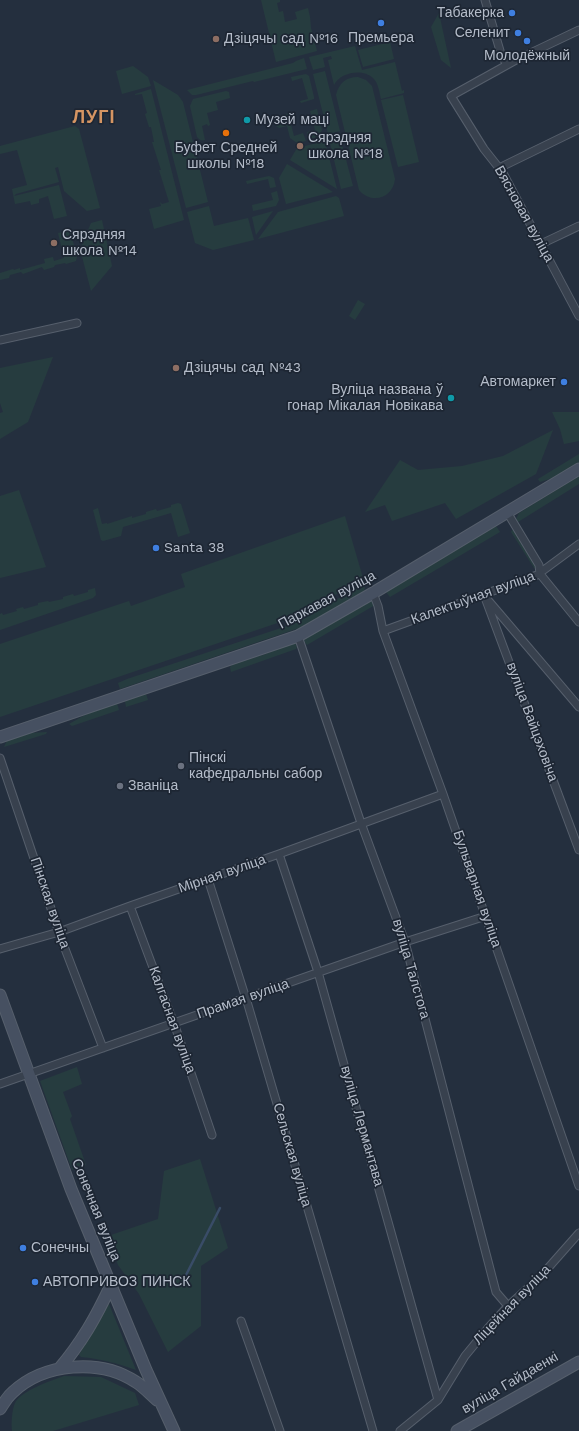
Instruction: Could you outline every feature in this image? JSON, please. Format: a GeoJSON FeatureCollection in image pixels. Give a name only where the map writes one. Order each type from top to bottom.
{"type":"FeatureCollection","features":[{"type":"Feature","properties":{"kind":"street"},"geometry":{"type":"LineString","coordinates":[[485,0],[501,54],[506,65],[579,30]]}},
{"type":"Feature","properties":{"kind":"street","name":"Вясновая вуліца"},"geometry":{"type":"LineString","coordinates":[[506,65],[451,96],[484,149],[499,168],[514,192],[579,316]]}},
{"type":"Feature","properties":{"kind":"street"},"geometry":{"type":"LineString","coordinates":[[499,168],[579,128]]}},
{"type":"Feature","properties":{"kind":"street"},"geometry":{"type":"LineString","coordinates":[[541,244],[579,226]]}},
{"type":"Feature","properties":{"kind":"street"},"geometry":{"type":"LineString","coordinates":[[0,340],[77,323]]}},
{"type":"Feature","properties":{"kind":"street","name":"Паркавая вуліца"},"geometry":{"type":"LineString","coordinates":[[0,737],[298,636],[373,593],[579,469]]}},
{"type":"Feature","properties":{"kind":"street"},"geometry":{"type":"LineString","coordinates":[[507,512],[538,565],[540,574],[579,622]]}},
{"type":"Feature","properties":{"kind":"street","name":"Калектыўная вуліца"},"geometry":{"type":"LineString","coordinates":[[383,631],[540,574],[579,544]]}},
{"type":"Feature","properties":{"kind":"street","name":"Бульварная вуліца"},"geometry":{"type":"LineString","coordinates":[[373,593],[378,606],[383,631],[443,794],[579,1186]]}},
{"type":"Feature","properties":{"kind":"street"},"geometry":{"type":"LineString","coordinates":[[484,595],[579,707]]}},
{"type":"Feature","properties":{"kind":"street","name":"вуліца Вайцэховіча"},"geometry":{"type":"LineString","coordinates":[[484,595],[579,850]]}},
{"type":"Feature","properties":{"kind":"street","name":"вуліца Талстога"},"geometry":{"type":"LineString","coordinates":[[298,636],[361,823],[405,942],[496,1292],[508,1306]]}},
{"type":"Feature","properties":{"kind":"street","name":"Пінская вуліца"},"geometry":{"type":"LineString","coordinates":[[0,758],[59,932],[103,1048]]}},
{"type":"Feature","properties":{"kind":"street","name":"Мірная вуліца"},"geometry":{"type":"LineString","coordinates":[[0,949],[59,932],[443,794]]}},
{"type":"Feature","properties":{"kind":"street","name":"вуліца Лермантава"},"geometry":{"type":"LineString","coordinates":[[279,854],[318,972],[438,1400]]}},
{"type":"Feature","properties":{"kind":"street","name":"Сельская вуліца"},"geometry":{"type":"LineString","coordinates":[[208,879],[246,998],[373,1431]]}},
{"type":"Feature","properties":{"kind":"street","name":"Калгасная вуліца"},"geometry":{"type":"LineString","coordinates":[[130,906],[174,1023],[212,1135]]}},
{"type":"Feature","properties":{"kind":"street","name":"Прамая вуліца"},"geometry":{"type":"LineString","coordinates":[[0,1084],[318,972],[486,916]]}},
{"type":"Feature","properties":{"kind":"street","name":"Сонечная вуліца"},"geometry":{"type":"LineString","coordinates":[[0,995],[66,1178],[159,1401],[166,1411],[174,1431]]}},
{"type":"Feature","properties":{"kind":"street","name":"Ліцейная вуліца"},"geometry":{"type":"LineString","coordinates":[[400,1431],[438,1400],[465,1356],[488,1328],[508,1306],[541,1276],[579,1233]]}},
{"type":"Feature","properties":{"kind":"street"},"geometry":{"type":"LineString","coordinates":[[59,1369],[76,1350],[87,1332],[110,1285]]}},
{"type":"Feature","properties":{"kind":"street"},"geometry":{"type":"LineString","coordinates":[[241,1321],[280,1431]]}},
{"type":"Feature","properties":{"kind":"street","name":"вуліца Гайдаенкі"},"geometry":{"type":"LineString","coordinates":[[457,1431],[579,1362]]}},
{"type":"Feature","properties":{"kind":"street"},"geometry":{"type":"LineString","coordinates":[[0,1409],[11,1393],[28,1380],[59,1369],[81,1367],[109,1370],[136,1382],[159,1401]]}},
{"type":"Feature","properties":{"kind":"green space"},"geometry":{"type":"Polygon","coordinates":[[[261,0],[280,0],[280,2],[277,3],[279,12],[283,11],[285,22],[297,19],[295,12],[308,8],[317,51],[276,62],[261,0]]]}},
{"type":"Feature","properties":{"kind":"green space"},"geometry":{"type":"Polygon","coordinates":[[[439,13],[451,68],[441,60],[431,27],[439,13]]]}},
{"type":"Feature","properties":{"kind":"green space"},"geometry":{"type":"Polygon","coordinates":[[[390,42],[394,59],[363,67],[358,50],[390,42]]]}},
{"type":"Feature","properties":{"kind":"green space"},"geometry":{"type":"Polygon","coordinates":[[[355,46],[362,70],[395,62],[402,91],[404,90],[404,93],[381,99],[378,85],[375,80],[369,75],[358,72],[346,74],[334,85],[328,60],[332,59],[331,56],[323,58],[325,67],[313,70],[309,57],[355,46]]]}},
{"type":"Feature","properties":{"kind":"green space"},"geometry":{"type":"Polygon","coordinates":[[[304,58],[307,69],[196,95],[192,95],[187,90],[293,63],[304,58]]]}},
{"type":"Feature","properties":{"kind":"green space"},"geometry":{"type":"Polygon","coordinates":[[[133,66],[148,77],[151,86],[122,94],[116,71],[133,66]]]}},
{"type":"Feature","properties":{"kind":"green space"},"geometry":{"type":"Polygon","coordinates":[[[325,71],[340,131],[328,134],[313,74],[325,71]]]}},
{"type":"Feature","properties":{"kind":"green space"},"geometry":{"type":"Polygon","coordinates":[[[306,74],[309,76],[314,99],[301,103],[300,101],[308,99],[302,78],[292,81],[291,77],[306,74]]]}},
{"type":"Feature","properties":{"kind":"green space"},"geometry":{"type":"Polygon","coordinates":[[[358,77],[366,80],[372,86],[395,179],[393,186],[386,195],[376,198],[364,195],[359,190],[336,95],[341,84],[350,78],[358,77]]]}},
{"type":"Feature","properties":{"kind":"green space"},"geometry":{"type":"Polygon","coordinates":[[[153,80],[178,95],[183,102],[208,202],[186,208],[153,80]]]}},
{"type":"Feature","properties":{"kind":"green space"},"geometry":{"type":"Polygon","coordinates":[[[151,89],[184,220],[154,229],[149,209],[161,206],[160,202],[162,204],[169,202],[152,142],[154,142],[151,127],[149,127],[145,114],[147,113],[142,94],[135,95],[151,89]]]}},
{"type":"Feature","properties":{"kind":"green space"},"geometry":{"type":"Polygon","coordinates":[[[226,91],[229,92],[230,98],[216,102],[218,110],[207,113],[210,125],[208,126],[207,124],[202,126],[205,140],[201,140],[197,137],[190,106],[193,99],[226,91]]]}},
{"type":"Feature","properties":{"kind":"green space"},"geometry":{"type":"Polygon","coordinates":[[[403,95],[419,162],[398,167],[381,100],[403,95]]]}},
{"type":"Feature","properties":{"kind":"green space"},"geometry":{"type":"Polygon","coordinates":[[[317,109],[322,130],[319,137],[309,139],[307,132],[315,130],[310,111],[317,109]]]}},
{"type":"Feature","properties":{"kind":"green space"},"geometry":{"type":"Polygon","coordinates":[[[288,113],[294,136],[303,133],[306,141],[297,143],[290,138],[287,126],[279,128],[276,126],[275,122],[287,119],[286,114],[288,113]]]}},
{"type":"Feature","properties":{"kind":"green space"},"geometry":{"type":"Polygon","coordinates":[[[75,126],[79,129],[100,208],[87,211],[64,191],[58,167],[55,168],[59,182],[16,194],[14,196],[59,185],[67,216],[54,219],[48,196],[39,199],[39,203],[31,205],[30,201],[15,204],[12,189],[27,185],[17,150],[0,154],[0,146],[75,126]]]}},
{"type":"Feature","properties":{"kind":"green space"},"geometry":{"type":"Polygon","coordinates":[[[340,137],[353,186],[341,189],[329,139],[340,137]]]}},
{"type":"Feature","properties":{"kind":"green space"},"geometry":{"type":"Polygon","coordinates":[[[325,141],[337,189],[290,160],[297,148],[325,141]]]}},
{"type":"Feature","properties":{"kind":"green space"},"geometry":{"type":"Polygon","coordinates":[[[287,164],[333,192],[286,204],[279,178],[287,164]]]}},
{"type":"Feature","properties":{"kind":"green space"},"geometry":{"type":"Polygon","coordinates":[[[269,176],[274,178],[276,187],[270,188],[268,179],[247,184],[246,181],[269,176]]]}},
{"type":"Feature","properties":{"kind":"green space"},"geometry":{"type":"Polygon","coordinates":[[[277,191],[279,200],[276,206],[253,211],[252,205],[273,200],[271,193],[277,191]]]}},
{"type":"Feature","properties":{"kind":"green space"},"geometry":{"type":"Polygon","coordinates":[[[336,196],[339,198],[344,216],[258,239],[278,212],[336,196]]]}},
{"type":"Feature","properties":{"kind":"green space"},"geometry":{"type":"Polygon","coordinates":[[[209,206],[214,226],[248,218],[254,240],[213,250],[195,243],[187,212],[209,206]]]}},
{"type":"Feature","properties":{"kind":"green space"},"geometry":{"type":"Polygon","coordinates":[[[273,211],[256,235],[252,217],[273,211]]]}},
{"type":"Feature","properties":{"kind":"green space"},"geometry":{"type":"Polygon","coordinates":[[[102,220],[112,266],[91,291],[80,249],[91,223],[102,220]]]}},
{"type":"Feature","properties":{"kind":"green space"},"geometry":{"type":"Polygon","coordinates":[[[70,230],[77,257],[76,261],[55,265],[54,267],[44,270],[42,267],[23,274],[21,272],[10,275],[9,278],[0,280],[0,273],[13,269],[20,268],[20,270],[45,263],[44,259],[53,257],[54,261],[64,258],[58,233],[70,230]]]}},
{"type":"Feature","properties":{"kind":"green space"},"geometry":{"type":"Polygon","coordinates":[[[358,300],[365,304],[355,320],[349,316],[358,300]]]}},
{"type":"Feature","properties":{"kind":"green space"},"geometry":{"type":"Polygon","coordinates":[[[53,357],[28,422],[0,439],[0,413],[3,412],[0,403],[0,368],[53,357]]]}},
{"type":"Feature","properties":{"kind":"green space"},"geometry":{"type":"Polygon","coordinates":[[[552,412],[579,412],[579,441],[564,444],[560,429],[552,412]]]}},
{"type":"Feature","properties":{"kind":"green space"},"geometry":{"type":"Polygon","coordinates":[[[553,430],[536,474],[456,519],[445,503],[392,521],[385,505],[365,512],[400,460],[418,470],[462,466],[503,456],[553,430]]]}},
{"type":"Feature","properties":{"kind":"green space"},"geometry":{"type":"Polygon","coordinates":[[[579,454],[579,462],[553,478],[540,482],[538,479],[579,454]]]}},
{"type":"Feature","properties":{"kind":"green space"},"geometry":{"type":"Polygon","coordinates":[[[579,476],[579,484],[518,522],[516,519],[519,513],[579,476]]]}},
{"type":"Feature","properties":{"kind":"green space"},"geometry":{"type":"Polygon","coordinates":[[[19,490],[46,567],[0,578],[0,496],[19,490]]]}},
{"type":"Feature","properties":{"kind":"green space"},"geometry":{"type":"Polygon","coordinates":[[[178,503],[181,504],[190,533],[178,537],[171,513],[123,527],[121,536],[103,541],[101,540],[93,510],[98,508],[102,524],[107,524],[132,516],[132,518],[146,514],[146,512],[156,509],[157,511],[171,507],[171,505],[178,503]]]}},
{"type":"Feature","properties":{"kind":"green space"},"geometry":{"type":"Polygon","coordinates":[[[345,516],[363,578],[304,614],[0,717],[0,644],[129,601],[131,606],[185,587],[181,574],[345,516]]]}},
{"type":"Feature","properties":{"kind":"green space"},"geometry":{"type":"Polygon","coordinates":[[[496,526],[500,532],[390,597],[386,592],[496,526]]]}},
{"type":"Feature","properties":{"kind":"green space"},"geometry":{"type":"Polygon","coordinates":[[[513,529],[536,568],[534,568],[511,532],[513,529]]]}},
{"type":"Feature","properties":{"kind":"green space"},"geometry":{"type":"Polygon","coordinates":[[[366,582],[364,591],[312,622],[299,628],[120,689],[118,683],[127,679],[284,627],[307,617],[366,582]]]}},
{"type":"Feature","properties":{"kind":"green space"},"geometry":{"type":"Polygon","coordinates":[[[95,588],[96,595],[93,598],[0,630],[0,614],[2,613],[3,615],[17,611],[16,609],[23,607],[24,609],[38,605],[38,603],[63,599],[63,597],[73,594],[74,596],[88,592],[88,590],[95,588]]]}},
{"type":"Feature","properties":{"kind":"green space"},"geometry":{"type":"Polygon","coordinates":[[[372,600],[375,605],[307,645],[304,641],[306,638],[372,600]]]}},
{"type":"Feature","properties":{"kind":"green space"},"geometry":{"type":"Polygon","coordinates":[[[295,642],[297,647],[296,649],[231,672],[230,667],[233,664],[263,655],[295,642]]]}},
{"type":"Feature","properties":{"kind":"green space"},"geometry":{"type":"Polygon","coordinates":[[[146,694],[148,700],[126,707],[125,701],[146,694]]]}},
{"type":"Feature","properties":{"kind":"green space"},"geometry":{"type":"Polygon","coordinates":[[[117,703],[119,710],[72,726],[69,724],[90,712],[117,703]]]}},
{"type":"Feature","properties":{"kind":"green space"},"geometry":{"type":"Polygon","coordinates":[[[47,732],[46,734],[4,747],[8,738],[28,733],[47,732]]]}},
{"type":"Feature","properties":{"kind":"green space"},"geometry":{"type":"Polygon","coordinates":[[[77,1067],[82,1084],[63,1092],[72,1116],[70,1119],[86,1165],[72,1170],[40,1081],[77,1067]]]}},
{"type":"Feature","properties":{"kind":"green space"},"geometry":{"type":"Polygon","coordinates":[[[200,1159],[228,1248],[201,1266],[201,1326],[168,1352],[139,1294],[118,1265],[108,1236],[158,1219],[164,1171],[200,1159]]]}},
{"type":"Feature","properties":{"kind":"green space"},"geometry":{"type":"Polygon","coordinates":[[[109,1304],[136,1370],[122,1365],[81,1357],[79,1355],[106,1305],[109,1304]]]}},
{"type":"Feature","properties":{"kind":"green space"},"geometry":{"type":"Polygon","coordinates":[[[64,1376],[101,1377],[135,1393],[139,1405],[53,1431],[12,1431],[13,1409],[19,1398],[37,1386],[64,1376]]]}},
{"type":"Feature","properties":{"kind":"waterway"},"geometry":{"type":"LineString","coordinates":[[185,1277],[220,1208]]}},
{"type":"Feature","properties":{"kind":"place","name":"Табакерка"},"geometry":{"type":"Point","coordinates":[512,13]}},
{"type":"Feature","properties":{"kind":"place","name":"Премьера"},"geometry":{"type":"Point","coordinates":[381,23]}},
{"type":"Feature","properties":{"kind":"place","name":"Селенит"},"geometry":{"type":"Point","coordinates":[518,33]}},
{"type":"Feature","properties":{"kind":"place","name":"Дзіцячы сад №16"},"geometry":{"type":"Point","coordinates":[216,39]}},
{"type":"Feature","properties":{"kind":"place","name":"Молодёжный"},"geometry":{"type":"Point","coordinates":[527,41]}},
{"type":"Feature","properties":{"kind":"place","name":"Музей маці"},"geometry":{"type":"Point","coordinates":[247,120]}},
{"type":"Feature","properties":{"kind":"place","name":"Буфет Средней школы №18"},"geometry":{"type":"Point","coordinates":[226,133]}},
{"type":"Feature","properties":{"kind":"place","name":"Сярэдняя школа №18"},"geometry":{"type":"Point","coordinates":[300,146]}},
{"type":"Feature","properties":{"kind":"place","name":"Сярэдняя школа №14"},"geometry":{"type":"Point","coordinates":[54,243]}},
{"type":"Feature","properties":{"kind":"place","name":"Дзіцячы сад №43"},"geometry":{"type":"Point","coordinates":[176,368]}},
{"type":"Feature","properties":{"kind":"place","name":"Автомаркет"},"geometry":{"type":"Point","coordinates":[564,382]}},
{"type":"Feature","properties":{"kind":"place","name":"Вуліца названа ў гонар Мікалая Новікава"},"geometry":{"type":"Point","coordinates":[451,398]}},
{"type":"Feature","properties":{"kind":"place","name":"Santa 38"},"geometry":{"type":"Point","coordinates":[156,548]}},
{"type":"Feature","properties":{"kind":"place","name":"Пінскі кафедральны сабор"},"geometry":{"type":"Point","coordinates":[181,766]}},
{"type":"Feature","properties":{"kind":"place","name":"Званіца"},"geometry":{"type":"Point","coordinates":[120,786]}},
{"type":"Feature","properties":{"kind":"place","name":"Сонечны"},"geometry":{"type":"Point","coordinates":[23,1248]}},
{"type":"Feature","properties":{"kind":"place","name":"АВТОПРИВОЗ ПИНСК"},"geometry":{"type":"Point","coordinates":[35,1282]}},
{"type":"Feature","properties":{"kind":"district","name":"ЛУГІ"},"geometry":{"type":"Point","coordinates":[94,118]}}]}
